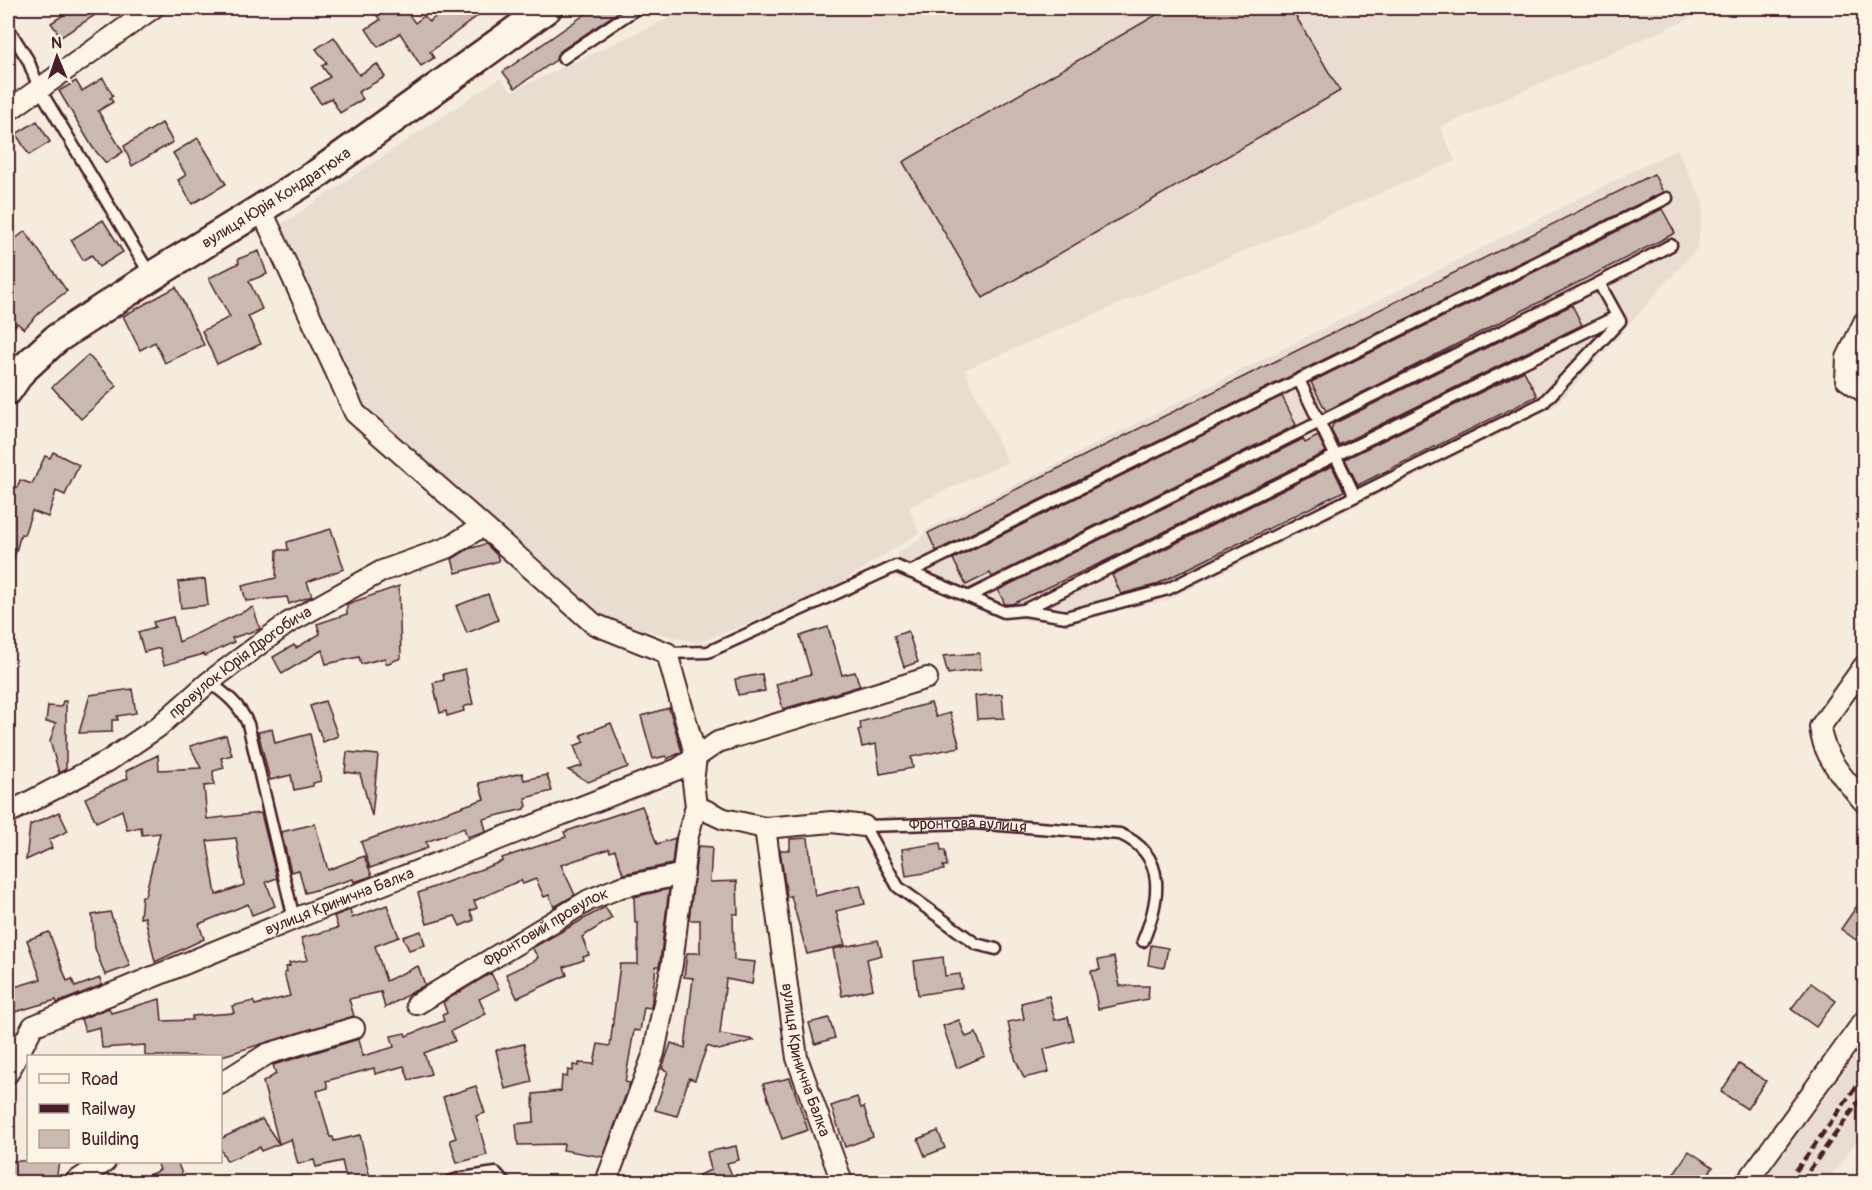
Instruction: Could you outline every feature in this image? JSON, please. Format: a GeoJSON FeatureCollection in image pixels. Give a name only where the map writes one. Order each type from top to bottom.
{"type":"FeatureCollection","features":[{"type":"Feature","properties":{"kind":"street"},"geometry":{"type":"LineString","coordinates":[[8,111],[153,8]]}},
{"type":"Feature","properties":{"kind":"street","name":"вулиця Юрія Кондратюка"},"geometry":{"type":"LineString","coordinates":[[8,390],[21,371],[56,339],[152,276],[317,174],[547,8]]}},
{"type":"Feature","properties":{"kind":"street"},"geometry":{"type":"LineString","coordinates":[[261,209],[355,413],[481,527],[594,624],[667,652],[696,757],[693,782],[696,806],[687,839],[672,964],[654,1053],[606,1182]]}},
{"type":"Feature","properties":{"kind":"street"},"geometry":{"type":"LineString","coordinates":[[1864,322],[1847,358],[1846,379],[1864,392]]}},
{"type":"Feature","properties":{"kind":"street","name":"провулок Юрія Дрогобича"},"geometry":{"type":"LineString","coordinates":[[8,813],[108,761],[158,727],[209,682],[288,623],[382,572],[449,547],[481,527]]}},
{"type":"Feature","properties":{"kind":"street"},"geometry":{"type":"LineString","coordinates":[[1864,666],[1820,727],[1821,742],[1831,760],[1864,802]]}},
{"type":"Feature","properties":{"kind":"street","name":"вулиця Кринична Балка"},"geometry":{"type":"LineString","coordinates":[[8,1073],[33,1026],[294,919],[678,769],[718,742],[927,678]]}},
{"type":"Feature","properties":{"kind":"street","name":"Фронтова вулиця"},"geometry":{"type":"LineString","coordinates":[[696,806],[724,819],[765,828],[832,822],[864,826]]}},
{"type":"Feature","properties":{"kind":"street","name":"вулиця Кринична Балка"},"geometry":{"type":"LineString","coordinates":[[765,828],[796,1058],[842,1182]]}},
{"type":"Feature","properties":{"kind":"street","name":"Фронтовий провулок"},"geometry":{"type":"LineString","coordinates":[[417,1004],[589,900],[621,887],[684,874]]}},
{"type":"Feature","properties":{"kind":"street"},"geometry":{"type":"LineString","coordinates":[[1747,1182],[1864,1021]]}},
{"type":"Feature","properties":{"kind":"street"},"geometry":{"type":"LineString","coordinates":[[222,1083],[267,1054],[354,1028]]}},
{"type":"Feature","properties":{"kind":"street"},"geometry":{"type":"LineString","coordinates":[[75,1182],[102,1163]]}},
{"type":"Feature","properties":{"kind":"lane"},"geometry":{"type":"LineString","coordinates":[[563,58],[637,8]]}},
{"type":"Feature","properties":{"kind":"lane"},"geometry":{"type":"LineString","coordinates":[[8,28],[28,60],[39,88],[152,276]]}},
{"type":"Feature","properties":{"kind":"lane"},"geometry":{"type":"LineString","coordinates":[[910,572],[1668,198]]}},
{"type":"Feature","properties":{"kind":"lane"},"geometry":{"type":"LineString","coordinates":[[968,597],[1671,245]]}},
{"type":"Feature","properties":{"kind":"lane"},"geometry":{"type":"LineString","coordinates":[[667,652],[708,652],[896,566],[1004,612],[1024,610],[1066,617],[1168,589],[1543,403],[1620,321],[1599,283]]}},
{"type":"Feature","properties":{"kind":"lane"},"geometry":{"type":"LineString","coordinates":[[1024,610],[1617,316]]}},
{"type":"Feature","properties":{"kind":"lane"},"geometry":{"type":"LineString","coordinates":[[1299,380],[1355,496]]}},
{"type":"Feature","properties":{"kind":"lane"},"geometry":{"type":"LineString","coordinates":[[209,682],[232,698],[242,709],[248,724],[294,919]]}},
{"type":"Feature","properties":{"kind":"lane","name":"Фронтова вулиця"},"geometry":{"type":"LineString","coordinates":[[864,826],[973,823],[1120,834],[1140,846],[1148,855],[1156,876],[1153,917],[1143,940]]}},
{"type":"Feature","properties":{"kind":"lane"},"geometry":{"type":"LineString","coordinates":[[864,826],[898,887],[976,944],[996,949]]}},
{"type":"Feature","properties":{"kind":"lane"},"geometry":{"type":"LineString","coordinates":[[449,1182],[496,1173],[504,1182]]}},
{"type":"Feature","properties":{"kind":"shaded area"},"geometry":{"type":"Polygon","coordinates":[[[691,8],[1714,8],[1440,127],[1455,161],[964,370],[1008,462],[909,507],[919,533],[825,593],[698,643],[596,618],[368,411],[281,243],[279,226],[500,78],[512,91],[691,8]]]}},
{"type":"Feature","properties":{"kind":"shaded area"},"geometry":{"type":"Polygon","coordinates":[[[1677,149],[1704,205],[1697,248],[1556,406],[1166,601],[1047,622],[1010,619],[895,576],[898,552],[921,539],[926,530],[1677,149]]]}},
{"type":"Feature","properties":{"kind":"shaded area"},"geometry":{"type":"Polygon","coordinates":[[[1864,1033],[1864,1131],[1827,1182],[1757,1182],[1864,1033]]]}},
{"type":"Feature","properties":{"kind":"building"},"geometry":{"type":"Polygon","coordinates":[[[74,8],[106,8],[61,37],[51,23],[74,8]]]}},
{"type":"Feature","properties":{"kind":"building"},"geometry":{"type":"Polygon","coordinates":[[[372,8],[404,8],[415,23],[424,16],[429,22],[447,8],[488,8],[430,52],[434,58],[421,66],[400,33],[378,47],[366,29],[380,20],[372,8]]]}},
{"type":"Feature","properties":{"kind":"building"},"geometry":{"type":"Polygon","coordinates":[[[594,8],[624,8],[559,52],[556,60],[515,88],[503,72],[594,8]]]}},
{"type":"Feature","properties":{"kind":"building"},"geometry":{"type":"Polygon","coordinates":[[[1168,8],[1291,8],[1340,91],[983,298],[903,162],[1168,8]]]}},
{"type":"Feature","properties":{"kind":"building"},"geometry":{"type":"Polygon","coordinates":[[[334,37],[359,75],[377,64],[385,77],[358,92],[363,99],[340,113],[331,98],[321,104],[311,88],[330,77],[322,66],[327,63],[316,49],[334,37]]]}},
{"type":"Feature","properties":{"kind":"building"},"geometry":{"type":"Polygon","coordinates":[[[103,78],[113,96],[110,98],[113,102],[98,111],[123,152],[106,163],[93,148],[59,91],[76,81],[82,91],[103,78]]]}},
{"type":"Feature","properties":{"kind":"building"},"geometry":{"type":"Polygon","coordinates":[[[37,121],[50,142],[29,155],[16,134],[37,121]]]}},
{"type":"Feature","properties":{"kind":"building"},"geometry":{"type":"Polygon","coordinates":[[[162,123],[173,142],[132,166],[124,146],[162,123]]]}},
{"type":"Feature","properties":{"kind":"building"},"geometry":{"type":"Polygon","coordinates":[[[198,138],[226,184],[192,204],[178,180],[186,175],[173,153],[198,138]]]}},
{"type":"Feature","properties":{"kind":"building"},"geometry":{"type":"Polygon","coordinates":[[[1654,174],[1663,192],[936,551],[928,533],[1654,174]]]}},
{"type":"Feature","properties":{"kind":"building"},"geometry":{"type":"Polygon","coordinates":[[[1662,209],[1675,233],[1326,411],[1311,382],[1662,209]]]}},
{"type":"Feature","properties":{"kind":"building"},"geometry":{"type":"Polygon","coordinates":[[[103,220],[123,252],[99,267],[92,255],[83,260],[71,240],[103,220]]]}},
{"type":"Feature","properties":{"kind":"building"},"geometry":{"type":"Polygon","coordinates":[[[25,231],[67,291],[44,308],[24,329],[17,323],[8,334],[8,245],[25,231]]]}},
{"type":"Feature","properties":{"kind":"building"},"geometry":{"type":"Polygon","coordinates":[[[259,251],[267,274],[249,281],[262,309],[248,316],[261,344],[217,364],[202,331],[230,317],[209,278],[239,263],[238,259],[259,251]]]}},
{"type":"Feature","properties":{"kind":"building"},"geometry":{"type":"Polygon","coordinates":[[[176,287],[204,345],[165,363],[155,342],[140,350],[123,316],[176,287]]]}},
{"type":"Feature","properties":{"kind":"building"},"geometry":{"type":"Polygon","coordinates":[[[1572,305],[1582,325],[1339,445],[1331,430],[1333,424],[1572,305]]]}},
{"type":"Feature","properties":{"kind":"building"},"geometry":{"type":"Polygon","coordinates":[[[88,355],[117,386],[81,419],[52,387],[88,355]]]}},
{"type":"Feature","properties":{"kind":"building"},"geometry":{"type":"Polygon","coordinates":[[[1524,371],[1537,396],[1358,485],[1345,459],[1524,371]]]}},
{"type":"Feature","properties":{"kind":"building"},"geometry":{"type":"Polygon","coordinates":[[[1282,396],[1296,425],[992,577],[990,573],[966,585],[953,559],[1282,396]]]}},
{"type":"Feature","properties":{"kind":"building"},"geometry":{"type":"Polygon","coordinates":[[[1318,436],[1326,452],[1105,561],[1012,604],[1005,604],[998,590],[1303,439],[1305,443],[1318,436]]]}},
{"type":"Feature","properties":{"kind":"building"},"geometry":{"type":"Polygon","coordinates":[[[53,452],[79,465],[65,495],[56,491],[48,517],[32,511],[24,535],[21,534],[12,565],[8,565],[8,484],[17,488],[20,480],[32,484],[45,456],[50,458],[53,452]]]}},
{"type":"Feature","properties":{"kind":"building"},"geometry":{"type":"Polygon","coordinates":[[[1332,466],[1344,491],[1155,585],[1121,594],[1112,575],[1332,466]]]}},
{"type":"Feature","properties":{"kind":"building"},"geometry":{"type":"Polygon","coordinates":[[[331,529],[344,569],[307,582],[312,596],[289,604],[287,597],[246,601],[242,586],[276,578],[277,550],[288,550],[287,542],[331,529]]]}},
{"type":"Feature","properties":{"kind":"building"},"geometry":{"type":"Polygon","coordinates":[[[486,544],[497,555],[499,561],[456,573],[452,559],[468,549],[486,544]]]}},
{"type":"Feature","properties":{"kind":"building"},"geometry":{"type":"Polygon","coordinates":[[[205,579],[208,605],[181,608],[178,582],[205,579]]]}},
{"type":"Feature","properties":{"kind":"building"},"geometry":{"type":"Polygon","coordinates":[[[399,586],[401,658],[386,664],[385,658],[361,664],[359,657],[326,664],[322,650],[282,674],[273,657],[294,645],[296,648],[320,634],[317,624],[347,614],[347,604],[399,586]]]}},
{"type":"Feature","properties":{"kind":"building"},"geometry":{"type":"Polygon","coordinates":[[[488,594],[498,620],[467,633],[456,606],[488,594]]]}},
{"type":"Feature","properties":{"kind":"building"},"geometry":{"type":"Polygon","coordinates":[[[253,607],[260,629],[232,638],[234,642],[205,656],[204,654],[164,665],[160,648],[144,652],[138,632],[155,627],[153,622],[173,617],[179,642],[253,607]]]}},
{"type":"Feature","properties":{"kind":"building"},"geometry":{"type":"Polygon","coordinates":[[[828,627],[842,675],[855,672],[860,686],[783,709],[776,684],[811,674],[800,636],[828,627]]]}},
{"type":"Feature","properties":{"kind":"building"},"geometry":{"type":"Polygon","coordinates":[[[908,631],[918,662],[904,667],[894,636],[908,631]]]}},
{"type":"Feature","properties":{"kind":"building"},"geometry":{"type":"Polygon","coordinates":[[[979,653],[981,669],[948,674],[943,656],[979,653]]]}},
{"type":"Feature","properties":{"kind":"building"},"geometry":{"type":"Polygon","coordinates":[[[465,669],[473,704],[463,707],[464,711],[447,716],[446,711],[440,713],[433,683],[444,680],[443,674],[465,669]]]}},
{"type":"Feature","properties":{"kind":"building"},"geometry":{"type":"Polygon","coordinates":[[[762,674],[765,691],[738,695],[735,679],[762,674]]]}},
{"type":"Feature","properties":{"kind":"building"},"geometry":{"type":"Polygon","coordinates":[[[132,689],[136,713],[117,716],[118,720],[112,720],[112,732],[79,733],[90,695],[132,689]]]}},
{"type":"Feature","properties":{"kind":"building"},"geometry":{"type":"Polygon","coordinates":[[[1002,694],[1004,718],[977,719],[975,696],[1002,694]]]}},
{"type":"Feature","properties":{"kind":"building"},"geometry":{"type":"Polygon","coordinates":[[[63,701],[66,701],[66,769],[59,773],[50,741],[56,723],[46,722],[48,706],[61,707],[63,701]]]}},
{"type":"Feature","properties":{"kind":"building"},"geometry":{"type":"Polygon","coordinates":[[[325,701],[338,736],[323,742],[310,706],[325,701]]]}},
{"type":"Feature","properties":{"kind":"building"},"geometry":{"type":"Polygon","coordinates":[[[931,703],[936,717],[950,713],[960,747],[911,757],[913,768],[880,774],[876,744],[862,747],[858,730],[861,729],[860,722],[931,703]]]}},
{"type":"Feature","properties":{"kind":"building"},"geometry":{"type":"Polygon","coordinates":[[[669,708],[682,752],[667,759],[666,756],[653,759],[641,716],[669,708]]]}},
{"type":"Feature","properties":{"kind":"building"},"geometry":{"type":"Polygon","coordinates":[[[611,723],[628,767],[588,782],[568,770],[582,766],[574,746],[584,742],[581,735],[611,723]]]}},
{"type":"Feature","properties":{"kind":"building"},"geometry":{"type":"Polygon","coordinates":[[[272,729],[275,743],[310,734],[321,781],[313,783],[313,786],[294,790],[291,775],[270,780],[258,732],[272,729]]]}},
{"type":"Feature","properties":{"kind":"building"},"geometry":{"type":"Polygon","coordinates":[[[226,735],[232,755],[221,758],[224,768],[213,771],[214,785],[204,786],[207,819],[261,813],[277,878],[266,882],[275,906],[252,915],[248,904],[199,924],[204,939],[155,962],[145,917],[140,918],[142,896],[145,896],[160,833],[142,835],[141,827],[127,830],[122,810],[96,822],[85,798],[128,778],[126,771],[158,755],[159,770],[201,768],[190,746],[226,735]],[[236,838],[207,841],[216,895],[244,885],[236,838]]]}},
{"type":"Feature","properties":{"kind":"building"},"geometry":{"type":"Polygon","coordinates":[[[347,752],[378,755],[372,816],[360,774],[345,772],[347,752]]]}},
{"type":"Feature","properties":{"kind":"building"},"geometry":{"type":"Polygon","coordinates":[[[522,773],[524,780],[547,775],[552,791],[525,798],[527,806],[524,809],[483,819],[486,831],[467,837],[464,828],[426,842],[428,848],[370,868],[361,842],[484,799],[479,783],[522,773]]]}},
{"type":"Feature","properties":{"kind":"building"},"geometry":{"type":"Polygon","coordinates":[[[642,806],[657,844],[675,838],[672,864],[623,874],[615,850],[610,852],[609,849],[561,865],[575,895],[554,907],[549,895],[544,897],[536,879],[523,884],[521,880],[474,901],[477,908],[470,911],[474,920],[460,926],[455,916],[427,924],[418,893],[503,861],[502,858],[566,837],[564,832],[642,806]]]}},
{"type":"Feature","properties":{"kind":"building"},"geometry":{"type":"Polygon","coordinates":[[[59,812],[68,831],[49,840],[52,848],[26,860],[30,825],[59,812]]]}},
{"type":"Feature","properties":{"kind":"building"},"geometry":{"type":"Polygon","coordinates":[[[315,824],[328,870],[364,856],[372,876],[305,893],[299,870],[291,872],[281,832],[315,824]]]}},
{"type":"Feature","properties":{"kind":"building"},"geometry":{"type":"Polygon","coordinates":[[[808,838],[815,896],[860,885],[865,904],[836,911],[845,945],[807,954],[791,896],[787,897],[780,850],[790,850],[790,839],[808,838]]]}},
{"type":"Feature","properties":{"kind":"building"},"geometry":{"type":"Polygon","coordinates":[[[940,843],[941,850],[945,850],[947,866],[943,866],[944,870],[906,876],[902,849],[940,843]]]}},
{"type":"Feature","properties":{"kind":"building"},"geometry":{"type":"Polygon","coordinates":[[[698,846],[712,847],[710,882],[737,881],[738,914],[733,914],[734,960],[755,962],[752,984],[726,979],[720,1034],[755,1040],[719,1050],[707,1046],[695,1080],[689,1078],[677,1116],[655,1110],[668,1071],[662,1069],[671,1043],[685,1048],[693,978],[684,977],[687,953],[700,953],[700,920],[689,920],[698,846]]]}},
{"type":"Feature","properties":{"kind":"building"},"geometry":{"type":"Polygon","coordinates":[[[669,889],[660,962],[659,966],[656,966],[651,1008],[644,1007],[640,1031],[634,1030],[625,1082],[630,1083],[603,1157],[563,1150],[564,1144],[518,1145],[516,1124],[534,1122],[533,1094],[561,1091],[562,1076],[567,1077],[568,1070],[573,1071],[573,1065],[594,1064],[598,1044],[610,1046],[620,964],[638,964],[638,923],[635,923],[634,897],[669,889]]]}},
{"type":"Feature","properties":{"kind":"building"},"geometry":{"type":"Polygon","coordinates":[[[1864,896],[1864,928],[1856,940],[1841,929],[1864,896]]]}},
{"type":"Feature","properties":{"kind":"building"},"geometry":{"type":"Polygon","coordinates":[[[387,905],[399,937],[375,946],[386,981],[418,966],[425,985],[385,1008],[381,992],[349,999],[354,1016],[222,1056],[145,1055],[145,1045],[102,1048],[100,1027],[85,1031],[81,1019],[109,1008],[111,1013],[160,999],[162,1021],[192,1020],[192,1016],[234,1013],[232,1006],[253,1001],[255,1005],[290,996],[284,973],[287,972],[286,967],[290,966],[289,963],[308,960],[301,938],[338,928],[334,916],[350,910],[352,918],[387,905]]]}},
{"type":"Feature","properties":{"kind":"building"},"geometry":{"type":"Polygon","coordinates":[[[605,907],[612,918],[582,937],[589,955],[583,957],[584,960],[564,967],[567,975],[517,998],[506,974],[536,960],[538,957],[532,948],[605,907]]]}},
{"type":"Feature","properties":{"kind":"building"},"geometry":{"type":"Polygon","coordinates":[[[110,912],[130,966],[105,975],[95,948],[92,915],[110,912]]]}},
{"type":"Feature","properties":{"kind":"building"},"geometry":{"type":"Polygon","coordinates":[[[421,931],[425,945],[409,950],[403,937],[421,931]]]}},
{"type":"Feature","properties":{"kind":"building"},"geometry":{"type":"Polygon","coordinates":[[[49,932],[67,981],[72,979],[75,987],[100,978],[102,985],[57,1003],[56,1000],[8,1014],[8,989],[41,979],[27,940],[49,932]]]}},
{"type":"Feature","properties":{"kind":"building"},"geometry":{"type":"Polygon","coordinates":[[[878,940],[882,955],[867,959],[873,989],[842,996],[833,949],[878,940]]]}},
{"type":"Feature","properties":{"kind":"building"},"geometry":{"type":"Polygon","coordinates":[[[1151,945],[1168,948],[1164,968],[1148,965],[1151,945]]]}},
{"type":"Feature","properties":{"kind":"building"},"geometry":{"type":"Polygon","coordinates":[[[943,957],[945,976],[960,974],[962,988],[918,995],[914,961],[943,957]]]}},
{"type":"Feature","properties":{"kind":"building"},"geometry":{"type":"Polygon","coordinates":[[[1114,957],[1120,986],[1149,986],[1148,999],[1098,1009],[1091,971],[1100,970],[1098,960],[1114,957]]]}},
{"type":"Feature","properties":{"kind":"building"},"geometry":{"type":"Polygon","coordinates":[[[491,973],[499,989],[479,999],[486,1014],[451,1031],[455,1041],[424,1053],[431,1074],[409,1080],[404,1066],[375,1074],[374,1068],[326,1081],[328,1088],[317,1091],[330,1137],[333,1137],[334,1141],[360,1135],[371,1182],[347,1182],[342,1161],[316,1167],[314,1160],[298,1164],[291,1139],[279,1144],[263,1082],[276,1074],[273,1065],[359,1039],[363,1056],[394,1047],[391,1036],[405,1033],[406,1036],[444,1021],[442,1015],[447,1013],[443,1002],[491,973]]]}},
{"type":"Feature","properties":{"kind":"building"},"geometry":{"type":"Polygon","coordinates":[[[1811,983],[1836,1001],[1816,1027],[1791,1009],[1811,983]]]}},
{"type":"Feature","properties":{"kind":"building"},"geometry":{"type":"Polygon","coordinates":[[[1049,996],[1055,1020],[1068,1017],[1074,1041],[1044,1049],[1049,1072],[1024,1078],[1015,1058],[1008,1022],[1024,1019],[1021,1003],[1049,996]]]}},
{"type":"Feature","properties":{"kind":"building"},"geometry":{"type":"Polygon","coordinates":[[[829,1018],[835,1038],[815,1044],[809,1023],[829,1018]]]}},
{"type":"Feature","properties":{"kind":"building"},"geometry":{"type":"Polygon","coordinates":[[[959,1020],[966,1037],[976,1033],[985,1056],[957,1068],[943,1026],[959,1020]]]}},
{"type":"Feature","properties":{"kind":"building"},"geometry":{"type":"Polygon","coordinates":[[[524,1044],[532,1082],[505,1089],[496,1050],[524,1044]]]}},
{"type":"Feature","properties":{"kind":"building"},"geometry":{"type":"Polygon","coordinates":[[[1739,1064],[1766,1081],[1747,1109],[1721,1092],[1739,1064]]]}},
{"type":"Feature","properties":{"kind":"building"},"geometry":{"type":"Polygon","coordinates":[[[790,1078],[808,1130],[782,1139],[763,1084],[790,1078]]]}},
{"type":"Feature","properties":{"kind":"building"},"geometry":{"type":"Polygon","coordinates":[[[476,1086],[485,1113],[476,1116],[487,1155],[457,1163],[450,1140],[456,1138],[443,1097],[476,1086]]]}},
{"type":"Feature","properties":{"kind":"building"},"geometry":{"type":"Polygon","coordinates":[[[857,1097],[861,1108],[864,1107],[873,1137],[845,1147],[831,1106],[857,1097]]]}},
{"type":"Feature","properties":{"kind":"building"},"geometry":{"type":"Polygon","coordinates":[[[262,1119],[279,1144],[261,1151],[260,1147],[227,1161],[222,1152],[222,1138],[262,1119]]]}},
{"type":"Feature","properties":{"kind":"building"},"geometry":{"type":"Polygon","coordinates":[[[938,1131],[945,1148],[925,1156],[918,1139],[938,1131]]]}},
{"type":"Feature","properties":{"kind":"building"},"geometry":{"type":"Polygon","coordinates":[[[736,1146],[739,1160],[727,1163],[733,1178],[723,1182],[682,1182],[711,1170],[707,1152],[736,1146]]]}},
{"type":"Feature","properties":{"kind":"building"},"geometry":{"type":"Polygon","coordinates":[[[1689,1151],[1713,1167],[1703,1182],[1668,1182],[1689,1151]]]}},
{"type":"Feature","properties":{"kind":"building"},"geometry":{"type":"Polygon","coordinates":[[[8,1161],[59,1163],[56,1181],[25,1176],[23,1182],[8,1182],[8,1161]]]}},
{"type":"Feature","properties":{"kind":"building"},"geometry":{"type":"Polygon","coordinates":[[[158,1163],[178,1163],[185,1182],[132,1182],[160,1170],[158,1163]]]}},
{"type":"Feature","properties":{"kind":"railway"},"geometry":{"type":"LineString","coordinates":[[1788,1182],[1864,1076]]}},
{"type":"Feature","properties":{"kind":"railway"},"geometry":{"type":"LineString","coordinates":[[1801,1182],[1864,1094]]}}]}
